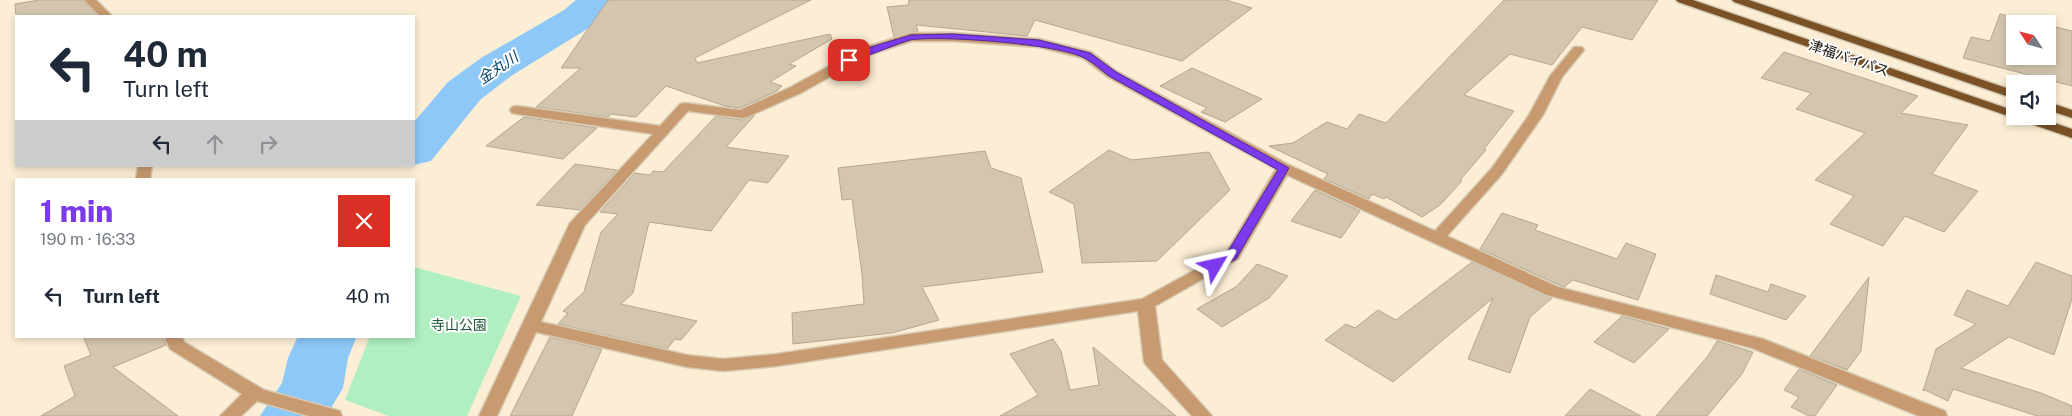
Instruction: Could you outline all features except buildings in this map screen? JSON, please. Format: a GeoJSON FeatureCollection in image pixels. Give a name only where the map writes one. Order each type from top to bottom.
{"type":"FeatureCollection","features":[{"type":"Feature","properties":{"kind":"highway","name":"津福バイパス"},"geometry":{"type":"LineString","coordinates":[[1682,0],[2006,112]]}},
{"type":"Feature","properties":{"kind":"highway","name":"津福バイパス"},"geometry":{"type":"LineString","coordinates":[[1738,0],[2006,92]]}},
{"type":"Feature","properties":{"kind":"highway"},"geometry":{"type":"LineString","coordinates":[[2056,109],[2072,114]]}},
{"type":"Feature","properties":{"kind":"highway"},"geometry":{"type":"LineString","coordinates":[[2046,125],[2072,134]]}},
{"type":"Feature","properties":{"kind":"street"},"geometry":{"type":"LineString","coordinates":[[90,0],[105,15]]}},
{"type":"Feature","properties":{"kind":"street"},"geometry":{"type":"LineString","coordinates":[[488,416],[578,223],[684,108],[742,114],[796,90],[864,52],[911,37],[953,37],[1039,43],[1087,55],[1112,74],[1284,168],[1553,291],[1757,343],[1938,416]]}},
{"type":"Feature","properties":{"kind":"street"},"geometry":{"type":"LineString","coordinates":[[1436,239],[1497,171],[1536,115],[1556,76],[1578,50]]}},
{"type":"Feature","properties":{"kind":"street"},"geometry":{"type":"LineString","coordinates":[[517,110],[663,131]]}},
{"type":"Feature","properties":{"kind":"street"},"geometry":{"type":"LineString","coordinates":[[530,325],[687,361],[723,365],[777,360],[1146,304],[1232,256],[1284,168]]}},
{"type":"Feature","properties":{"kind":"street"},"geometry":{"type":"LineString","coordinates":[[1146,304],[1154,362],[1199,415]]}},
{"type":"Feature","properties":{"kind":"street"},"geometry":{"type":"LineString","coordinates":[[174,338],[176,345],[258,396],[333,416]]}},
{"type":"Feature","properties":{"kind":"street"},"geometry":{"type":"LineString","coordinates":[[229,416],[254,393]]}},
{"type":"Feature","properties":{"kind":"green space","name":"寺山公園"},"geometry":{"type":"Polygon","coordinates":[[[415,267],[521,296],[467,416],[389,416],[345,400],[369,338],[415,338],[415,267]]]}},
{"type":"Feature","properties":{"kind":"waterway","name":"金丸川"},"geometry":{"type":"LineString","coordinates":[[415,150],[464,91],[496,67],[578,18],[596,0]]}},
{"type":"Feature","properties":{"kind":"waterway","name":"金丸川"},"geometry":{"type":"LineString","coordinates":[[292,416],[312,388],[318,358],[327,338]]}},
{"type":"Feature","properties":{"kind":"route"},"geometry":{"type":"LineString","coordinates":[[849,60],[864,52],[911,37],[953,37],[1039,43],[1087,55],[1112,74],[1284,168],[1232,256],[1215,266]]}}]}
